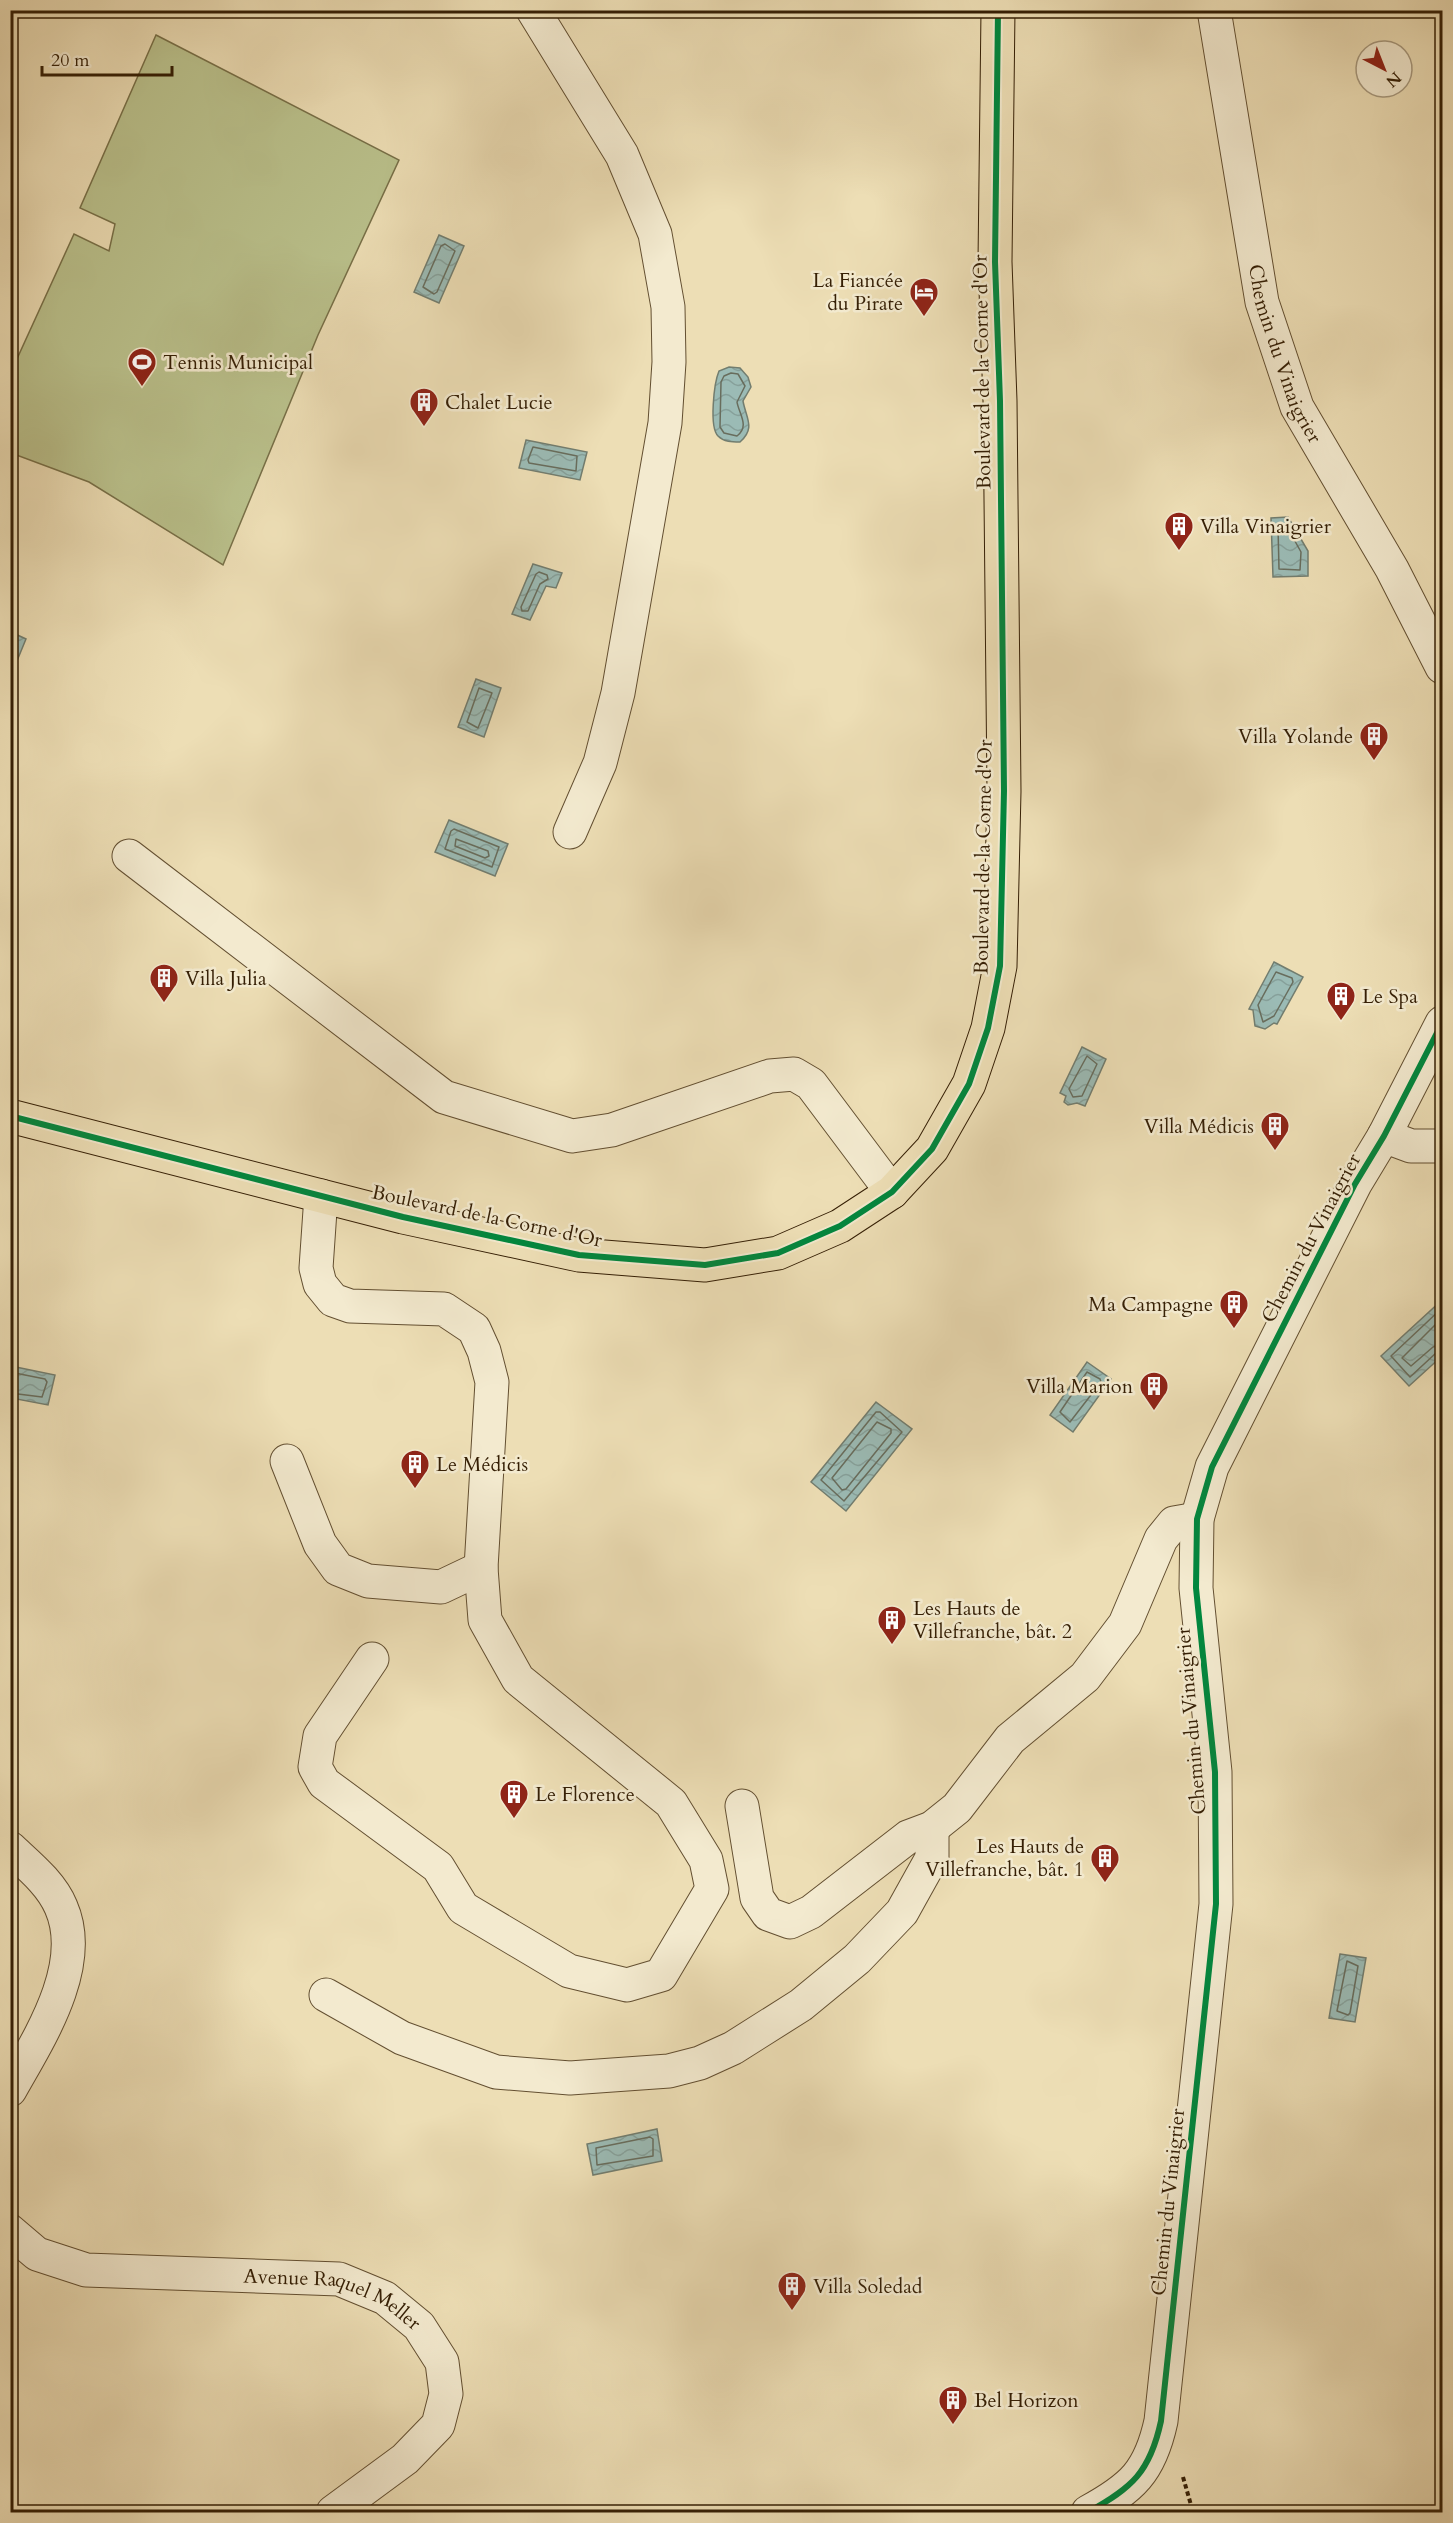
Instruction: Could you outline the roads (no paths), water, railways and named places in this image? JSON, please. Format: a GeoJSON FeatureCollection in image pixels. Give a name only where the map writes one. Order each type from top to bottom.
{"type":"FeatureCollection","features":[{"type":"Feature","properties":{"kind":"main road","name":"Boulevard de la Corne d'Or"},"geometry":{"type":"LineString","coordinates":[[10,1116],[321,1197],[579,1255],[705,1265],[778,1253],[840,1226],[892,1192],[932,1149],[969,1084],[988,1028],[1000,966],[1004,779],[1000,401],[995,262],[998,10]]}},
{"type":"Feature","properties":{"kind":"street"},"geometry":{"type":"LineString","coordinates":[[533,10],[622,155],[655,234],[668,307],[669,362],[665,423],[618,693],[600,763],[570,832]]}},
{"type":"Feature","properties":{"kind":"street","name":"Chemin du Vinaigrier"},"geometry":{"type":"LineString","coordinates":[[1214,10],[1262,302],[1297,407],[1392,569],[1443,667]]}},
{"type":"Feature","properties":{"kind":"street"},"geometry":{"type":"LineString","coordinates":[[129,856],[444,1097],[572,1136],[612,1130],[770,1076],[794,1074],[811,1084],[892,1192]]}},
{"type":"Feature","properties":{"kind":"street","name":"Chemin du Vinaigrier"},"geometry":{"type":"LineString","coordinates":[[1088,2512],[1120,2495],[1138,2478],[1155,2450],[1161,2421],[1216,1904],[1215,1772],[1196,1588],[1197,1519],[1212,1467],[1355,1184],[1384,1136],[1443,1023]]}},
{"type":"Feature","properties":{"kind":"street"},"geometry":{"type":"LineString","coordinates":[[1384,1136],[1411,1146],[1443,1146]]}},
{"type":"Feature","properties":{"kind":"street"},"geometry":{"type":"LineString","coordinates":[[321,1197],[316,1268],[320,1284],[333,1300],[350,1306],[444,1309],[474,1329],[484,1351],[492,1382],[481,1568],[485,1620],[518,1679],[671,1803],[706,1860],[712,1889],[661,1975],[627,1985],[569,1971],[463,1908],[438,1867],[324,1783],[315,1767],[320,1736],[372,1659]]}},
{"type":"Feature","properties":{"kind":"street"},"geometry":{"type":"LineString","coordinates":[[287,1461],[320,1544],[338,1569],[368,1581],[441,1587],[481,1568]]}},
{"type":"Feature","properties":{"kind":"street"},"geometry":{"type":"LineString","coordinates":[[742,1806],[757,1898],[768,1914],[790,1922],[811,1912],[908,1837],[932,1828],[957,1808],[1010,1739],[1085,1677],[1125,1624],[1161,1539],[1174,1523],[1197,1519]]}},
{"type":"Feature","properties":{"kind":"street"},"geometry":{"type":"LineString","coordinates":[[326,1995],[402,2038],[496,2073],[570,2078],[669,2071],[700,2063],[733,2048],[801,2005],[857,1959],[902,1912],[932,1858],[932,1828]]}},
{"type":"Feature","properties":{"kind":"street"},"geometry":{"type":"LineString","coordinates":[[10,1848],[46,1882],[62,1907],[67,1935],[64,1982],[50,2020],[10,2090]]}},
{"type":"Feature","properties":{"kind":"street","name":"Avenue Raquel Meller"},"geometry":{"type":"LineString","coordinates":[[10,2231],[37,2254],[86,2270],[339,2279],[385,2298],[420,2326],[442,2362],[446,2394],[438,2425],[405,2459],[333,2512]]}},
{"type":"Feature","properties":{"kind":"water"},"geometry":{"type":"Polygon","coordinates":[[[439,235],[464,246],[439,303],[414,292],[439,235]]]}},
{"type":"Feature","properties":{"kind":"water"},"geometry":{"type":"Polygon","coordinates":[[[729,367],[740,368],[748,377],[751,387],[743,401],[748,418],[748,432],[740,442],[720,438],[715,431],[713,405],[717,377],[719,371],[729,367]]]}},
{"type":"Feature","properties":{"kind":"water"},"geometry":{"type":"Polygon","coordinates":[[[526,440],[587,452],[580,480],[519,468],[526,440]]]}},
{"type":"Feature","properties":{"kind":"water"},"geometry":{"type":"Polygon","coordinates":[[[1288,517],[1308,551],[1308,576],[1273,577],[1271,518],[1288,517]]]}},
{"type":"Feature","properties":{"kind":"water"},"geometry":{"type":"Polygon","coordinates":[[[533,564],[562,573],[556,588],[546,586],[530,620],[512,614],[533,564]]]}},
{"type":"Feature","properties":{"kind":"water"},"geometry":{"type":"Polygon","coordinates":[[[11,632],[26,639],[14,668],[11,666],[11,632]]]}},
{"type":"Feature","properties":{"kind":"water"},"geometry":{"type":"Polygon","coordinates":[[[476,679],[501,688],[484,737],[458,727],[476,679]]]}},
{"type":"Feature","properties":{"kind":"water"},"geometry":{"type":"Polygon","coordinates":[[[449,820],[508,844],[495,876],[435,852],[449,820]]]}},
{"type":"Feature","properties":{"kind":"water"},"geometry":{"type":"Polygon","coordinates":[[[1274,962],[1303,977],[1277,1024],[1274,1023],[1265,1029],[1255,1026],[1253,1010],[1249,1009],[1274,962]]]}},
{"type":"Feature","properties":{"kind":"water"},"geometry":{"type":"Polygon","coordinates":[[[1082,1047],[1106,1059],[1085,1106],[1077,1103],[1068,1105],[1064,1102],[1066,1096],[1060,1093],[1082,1047]]]}},
{"type":"Feature","properties":{"kind":"water"},"geometry":{"type":"Polygon","coordinates":[[[1442,1300],[1442,1356],[1409,1386],[1381,1356],[1442,1300]]]}},
{"type":"Feature","properties":{"kind":"water"},"geometry":{"type":"Polygon","coordinates":[[[1087,1362],[1111,1379],[1073,1432],[1050,1415],[1087,1362]]]}},
{"type":"Feature","properties":{"kind":"water"},"geometry":{"type":"Polygon","coordinates":[[[11,1366],[55,1375],[48,1405],[11,1398],[11,1366]]]}},
{"type":"Feature","properties":{"kind":"water"},"geometry":{"type":"Polygon","coordinates":[[[876,1402],[912,1429],[846,1511],[811,1482],[876,1402]]]}},
{"type":"Feature","properties":{"kind":"water"},"geometry":{"type":"Polygon","coordinates":[[[1340,1954],[1366,1958],[1355,2022],[1329,2018],[1340,1954]]]}},
{"type":"Feature","properties":{"kind":"water"},"geometry":{"type":"Polygon","coordinates":[[[657,2129],[662,2161],[593,2175],[587,2144],[657,2129]]]}},
{"type":"Feature","properties":{"kind":"place","name":"La Fiancée du Pirate"},"geometry":{"type":"Point","coordinates":[924,318]}},
{"type":"Feature","properties":{"kind":"place","name":"Tennis Municipal"},"geometry":{"type":"Point","coordinates":[142,388]}},
{"type":"Feature","properties":{"kind":"place","name":"Chalet Lucie"},"geometry":{"type":"Point","coordinates":[424,428]}},
{"type":"Feature","properties":{"kind":"place","name":"Villa Vinaigrier"},"geometry":{"type":"Point","coordinates":[1179,552]}},
{"type":"Feature","properties":{"kind":"place","name":"Villa Yolande"},"geometry":{"type":"Point","coordinates":[1374,762]}},
{"type":"Feature","properties":{"kind":"place","name":"Villa Julia"},"geometry":{"type":"Point","coordinates":[164,1004]}},
{"type":"Feature","properties":{"kind":"place","name":"Le Spa"},"geometry":{"type":"Point","coordinates":[1341,1022]}},
{"type":"Feature","properties":{"kind":"place","name":"Villa Médicis"},"geometry":{"type":"Point","coordinates":[1275,1152]}},
{"type":"Feature","properties":{"kind":"place","name":"Ma Campagne"},"geometry":{"type":"Point","coordinates":[1234,1330]}},
{"type":"Feature","properties":{"kind":"place","name":"Villa Marion"},"geometry":{"type":"Point","coordinates":[1154,1412]}},
{"type":"Feature","properties":{"kind":"place","name":"Le Médicis"},"geometry":{"type":"Point","coordinates":[415,1490]}},
{"type":"Feature","properties":{"kind":"place","name":"Les Hauts de Villefranche, bât. 2"},"geometry":{"type":"Point","coordinates":[892,1646]}},
{"type":"Feature","properties":{"kind":"place","name":"Le Florence"},"geometry":{"type":"Point","coordinates":[514,1820]}},
{"type":"Feature","properties":{"kind":"place","name":"Les Hauts de Villefranche, bât. 1"},"geometry":{"type":"Point","coordinates":[1105,1884]}},
{"type":"Feature","properties":{"kind":"place","name":"Villa Soledad"},"geometry":{"type":"Point","coordinates":[792,2312]}},
{"type":"Feature","properties":{"kind":"place","name":"Bel Horizon"},"geometry":{"type":"Point","coordinates":[953,2426]}}]}
